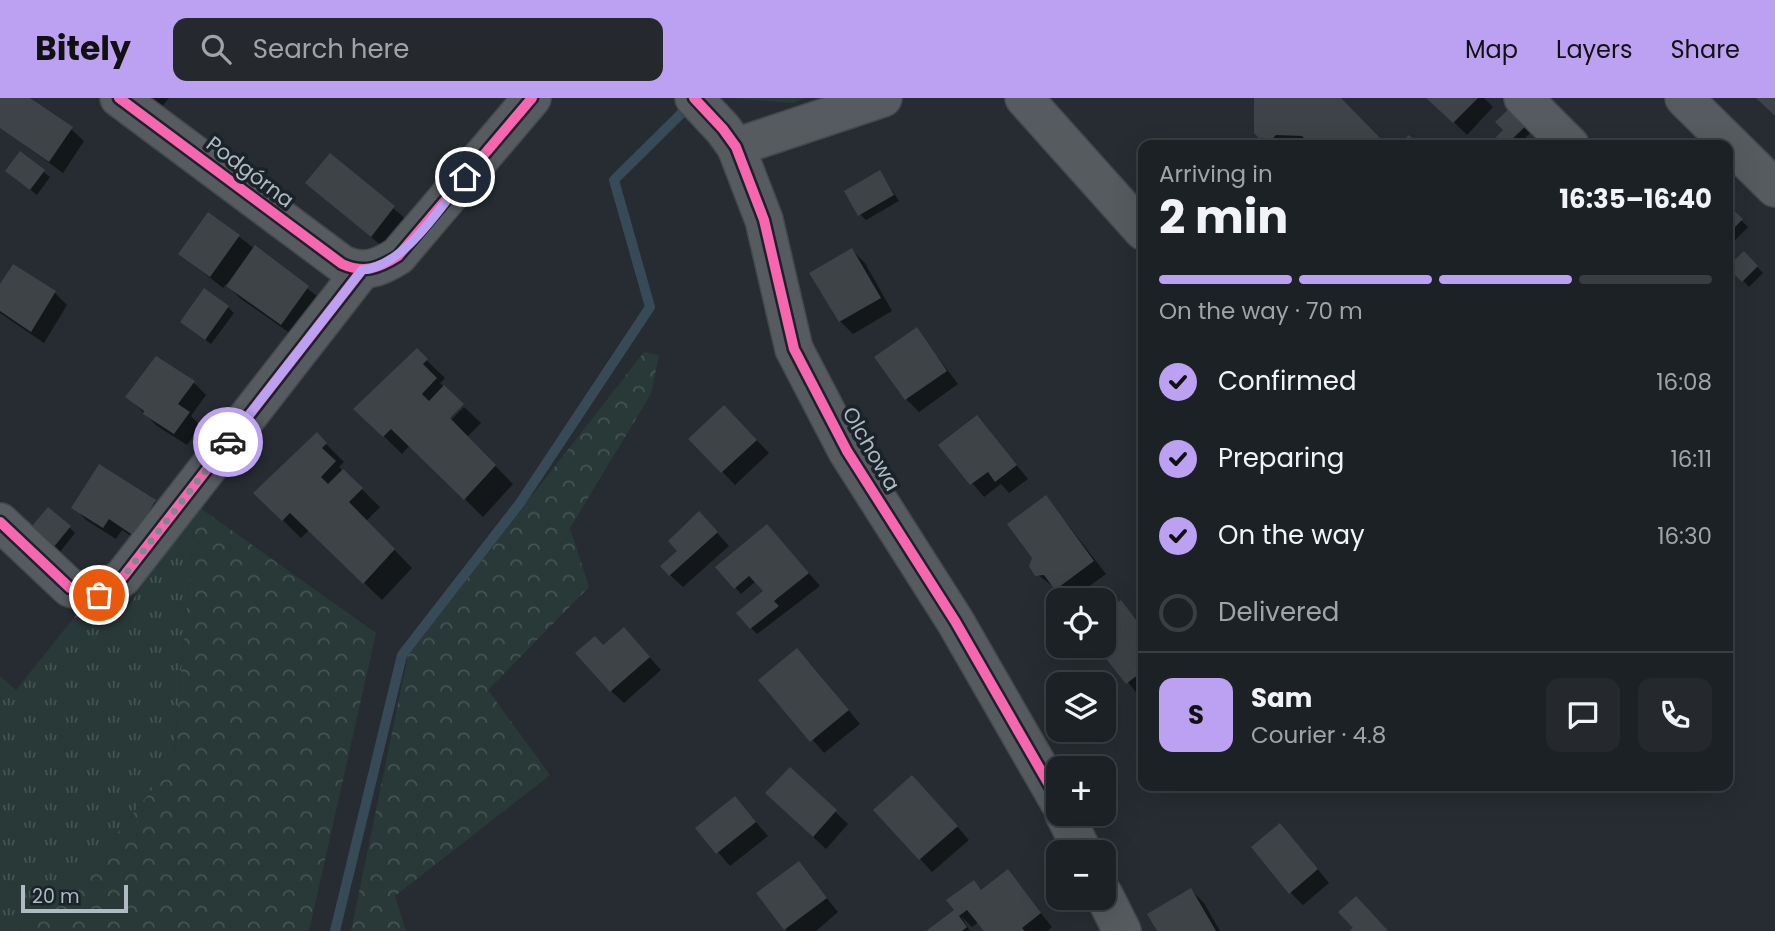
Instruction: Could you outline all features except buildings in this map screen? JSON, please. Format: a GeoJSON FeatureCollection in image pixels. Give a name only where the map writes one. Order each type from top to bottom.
{"type":"FeatureCollection","features":[{"type":"Feature","properties":{"kind":"street","name":"Podgórna"},"geometry":{"type":"LineString","coordinates":[[119,98],[342,264],[362,270]]}},
{"type":"Feature","properties":{"kind":"street"},"geometry":{"type":"LineString","coordinates":[[0,522],[70,588],[99,595],[123,577],[362,270],[378,269],[398,256],[532,98]]}},
{"type":"Feature","properties":{"kind":"street"},"geometry":{"type":"LineString","coordinates":[[736,147],[883,98]]}},
{"type":"Feature","properties":{"kind":"street"},"geometry":{"type":"LineString","coordinates":[[1024,98],[1138,225]]}},
{"type":"Feature","properties":{"kind":"street"},"geometry":{"type":"LineString","coordinates":[[1523,98],[1565,140]]}},
{"type":"Feature","properties":{"kind":"street"},"geometry":{"type":"LineString","coordinates":[[1684,98],[1726,140]]}},
{"type":"Feature","properties":{"kind":"street","name":"Olchowa"},"geometry":{"type":"LineString","coordinates":[[701,105],[736,147],[764,220],[794,349],[847,451],[955,621],[1046,779]]}},
{"type":"Feature","properties":{"kind":"street"},"geometry":{"type":"LineString","coordinates":[[1733,146],[1775,188]]}},
{"type":"Feature","properties":{"kind":"street"},"geometry":{"type":"LineString","coordinates":[[1111,910],[1121,931]]}},
{"type":"Feature","properties":{"kind":"green space"},"geometry":{"type":"Polygon","coordinates":[[[728,98],[805,98],[793,103],[728,98]]]}},
{"type":"Feature","properties":{"kind":"green space"},"geometry":{"type":"Polygon","coordinates":[[[644,352],[659,355],[651,394],[570,528],[589,587],[488,690],[550,775],[395,896],[406,931],[351,931],[408,655],[644,352]]]}},
{"type":"Feature","properties":{"kind":"green space"},"geometry":{"type":"Polygon","coordinates":[[[196,505],[173,764],[76,884],[19,931],[0,931],[0,676],[16,690],[76,615],[120,619],[196,505]]]}},
{"type":"Feature","properties":{"kind":"green space"},"geometry":{"type":"Polygon","coordinates":[[[196,505],[376,633],[309,931],[19,931],[76,884],[173,764],[196,505]]]}},
{"type":"Feature","properties":{"kind":"waterway"},"geometry":{"type":"LineString","coordinates":[[335,931],[402,655],[520,503],[650,307],[614,180],[693,102]]}},
{"type":"Feature","properties":{"kind":"cycle path"},"geometry":{"type":"LineString","coordinates":[[119,98],[342,264],[357,269],[378,266],[398,256],[532,98]]}},
{"type":"Feature","properties":{"kind":"cycle path"},"geometry":{"type":"LineString","coordinates":[[694,98],[736,147],[764,220],[794,349],[847,451],[955,621],[1046,779]]}},
{"type":"Feature","properties":{"kind":"cycle path"},"geometry":{"type":"LineString","coordinates":[[0,522],[70,588],[99,595],[123,577],[362,270]]}},
{"type":"Feature","properties":{"kind":"way so far"},"geometry":{"type":"LineString","coordinates":[[99,595],[123,577],[228,442]]}},
{"type":"Feature","properties":{"kind":"route"},"geometry":{"type":"LineString","coordinates":[[228,442],[362,270],[378,269],[398,256],[465,177]]}}]}
